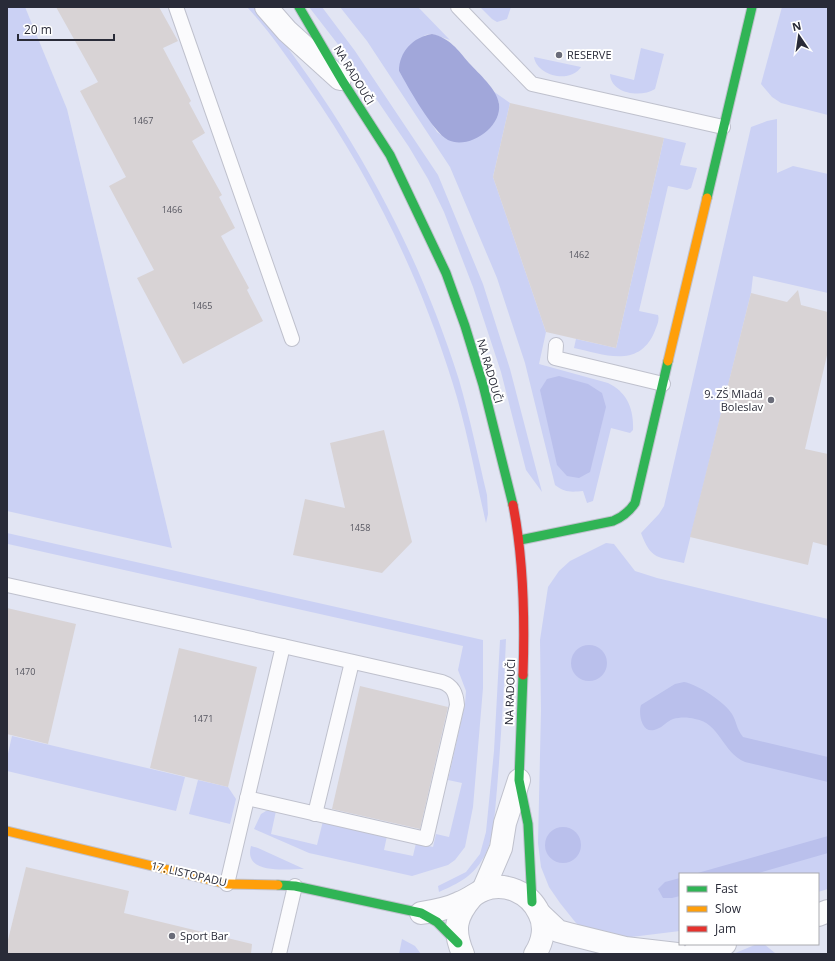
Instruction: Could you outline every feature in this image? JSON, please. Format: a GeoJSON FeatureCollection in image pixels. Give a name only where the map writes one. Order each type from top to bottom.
{"type":"FeatureCollection","features":[{"type":"Feature","properties":{"kind":"street"},"geometry":{"type":"LineString","coordinates":[[266,7],[287,30],[343,82]]}},
{"type":"Feature","properties":{"kind":"street","name":"NA RADOUČI"},"geometry":{"type":"LineString","coordinates":[[298,7],[307,18],[343,82],[390,155],[417,209],[446,273],[483,385],[511,495],[520,540],[524,629],[519,780],[528,824],[528,848],[536,908]]}},
{"type":"Feature","properties":{"kind":"street"},"geometry":{"type":"LineString","coordinates":[[520,540],[623,518],[630,511],[634,503],[752,7]]}},
{"type":"Feature","properties":{"kind":"street"},"geometry":{"type":"LineString","coordinates":[[462,951],[456,931],[458,919],[463,907],[478,894],[501,848],[505,823],[519,780]]}},
{"type":"Feature","properties":{"kind":"street","name":"17. LISTOPADU"},"geometry":{"type":"LineString","coordinates":[[7,831],[227,884],[295,886],[421,913],[437,922],[462,951]]}},
{"type":"Feature","properties":{"kind":"street"},"geometry":{"type":"LineString","coordinates":[[421,913],[440,910],[458,904],[497,887],[510,888],[522,893],[558,930],[625,948],[677,954]]}},
{"type":"Feature","properties":{"kind":"street"},"geometry":{"type":"LineString","coordinates":[[535,954],[542,938],[543,925],[536,908]]}},
{"type":"Feature","properties":{"kind":"street"},"geometry":{"type":"LineString","coordinates":[[693,954],[722,945]]}},
{"type":"Feature","properties":{"kind":"lane"},"geometry":{"type":"LineString","coordinates":[[176,7],[292,339]]}},
{"type":"Feature","properties":{"kind":"lane"},"geometry":{"type":"LineString","coordinates":[[458,7],[532,84],[723,127]]}},
{"type":"Feature","properties":{"kind":"lane"},"geometry":{"type":"LineString","coordinates":[[556,345],[555,358],[663,384]]}},
{"type":"Feature","properties":{"kind":"lane"},"geometry":{"type":"LineString","coordinates":[[7,585],[442,682],[449,685],[456,696],[457,705],[426,839],[247,798]]}},
{"type":"Feature","properties":{"kind":"lane"},"geometry":{"type":"LineString","coordinates":[[227,884],[283,646]]}},
{"type":"Feature","properties":{"kind":"lane"},"geometry":{"type":"LineString","coordinates":[[315,814],[352,662]]}},
{"type":"Feature","properties":{"kind":"lane"},"geometry":{"type":"LineString","coordinates":[[279,954],[295,886]]}},
{"type":"Feature","properties":{"kind":"shaded area"},"geometry":{"type":"Polygon","coordinates":[[[7,7],[25,7],[67,109],[172,548],[7,511],[7,7]]]}},
{"type":"Feature","properties":{"kind":"shaded area"},"geometry":{"type":"Polygon","coordinates":[[[247,7],[256,7],[289,49],[320,93],[375,184],[400,231],[442,329],[459,380],[487,495],[488,514],[486,523],[466,434],[452,381],[424,303],[391,227],[372,190],[329,119],[278,44],[247,7]]]}},
{"type":"Feature","properties":{"kind":"shaded area"},"geometry":{"type":"Polygon","coordinates":[[[309,7],[322,7],[355,51],[438,175],[483,284],[510,369],[542,492],[526,470],[501,372],[473,287],[444,212],[428,179],[409,147],[347,56],[309,7]]]}},
{"type":"Feature","properties":{"kind":"shaded area"},"geometry":{"type":"Polygon","coordinates":[[[340,7],[418,7],[450,40],[432,34],[425,35],[399,71],[437,132],[447,139],[499,103],[493,91],[510,103],[493,177],[546,332],[539,364],[608,383],[625,396],[631,408],[633,430],[630,433],[611,428],[593,501],[587,503],[583,491],[565,491],[555,485],[525,363],[497,278],[450,167],[367,41],[340,7]]]}},
{"type":"Feature","properties":{"kind":"shaded area"},"geometry":{"type":"Polygon","coordinates":[[[480,7],[511,7],[507,19],[497,22],[480,7]]]}},
{"type":"Feature","properties":{"kind":"shaded area"},"geometry":{"type":"Polygon","coordinates":[[[782,7],[828,7],[828,115],[781,103],[772,97],[761,84],[782,7]]]}},
{"type":"Feature","properties":{"kind":"shaded area"},"geometry":{"type":"Polygon","coordinates":[[[432,34],[444,38],[453,45],[487,82],[498,98],[498,113],[495,121],[482,135],[474,139],[465,142],[456,142],[448,140],[442,135],[428,119],[399,71],[401,58],[408,46],[419,38],[432,34]]]}},
{"type":"Feature","properties":{"kind":"shaded area"},"geometry":{"type":"Polygon","coordinates":[[[641,48],[664,54],[655,89],[642,93],[621,90],[615,86],[610,74],[634,80],[641,48]]]}},
{"type":"Feature","properties":{"kind":"shaded area"},"geometry":{"type":"Polygon","coordinates":[[[534,57],[581,67],[576,72],[569,75],[554,76],[541,69],[536,64],[534,57]]]}},
{"type":"Feature","properties":{"kind":"shaded area"},"geometry":{"type":"Polygon","coordinates":[[[777,119],[777,173],[793,166],[828,174],[828,293],[753,276],[751,293],[684,563],[668,560],[652,553],[641,533],[659,514],[664,506],[751,127],[777,119]]]}},
{"type":"Feature","properties":{"kind":"shaded area"},"geometry":{"type":"Polygon","coordinates":[[[664,138],[686,143],[680,165],[697,168],[691,188],[687,190],[668,186],[639,311],[658,315],[658,322],[654,333],[647,344],[639,351],[629,355],[608,355],[574,348],[576,339],[616,348],[664,138]]]}},
{"type":"Feature","properties":{"kind":"shaded area"},"geometry":{"type":"Polygon","coordinates":[[[559,376],[588,384],[602,393],[606,407],[590,472],[579,478],[567,476],[557,465],[540,390],[547,379],[559,376]]]}},
{"type":"Feature","properties":{"kind":"shaded area"},"geometry":{"type":"Polygon","coordinates":[[[7,533],[483,640],[483,688],[473,807],[465,847],[455,860],[448,865],[412,876],[309,853],[254,829],[261,814],[266,811],[276,811],[271,834],[317,845],[323,821],[387,836],[384,850],[413,856],[416,843],[433,847],[436,834],[449,837],[462,783],[448,780],[465,704],[466,691],[458,670],[463,646],[8,544],[7,547],[7,533]]]}},
{"type":"Feature","properties":{"kind":"shaded area"},"geometry":{"type":"Polygon","coordinates":[[[606,543],[614,544],[635,571],[657,578],[828,619],[828,889],[819,892],[819,873],[679,873],[679,931],[623,938],[597,935],[576,923],[560,903],[549,887],[541,867],[538,843],[541,711],[540,640],[548,587],[559,571],[570,561],[606,543]]]}},
{"type":"Feature","properties":{"kind":"shaded area"},"geometry":{"type":"Polygon","coordinates":[[[506,639],[497,789],[494,824],[490,842],[484,857],[475,870],[464,879],[439,892],[438,886],[466,872],[480,854],[486,832],[494,751],[500,640],[506,639]]]}},
{"type":"Feature","properties":{"kind":"shaded area"},"geometry":{"type":"Polygon","coordinates":[[[593,645],[602,650],[606,656],[606,670],[602,676],[593,681],[585,681],[576,676],[572,670],[571,659],[576,650],[582,646],[593,645]]]}},
{"type":"Feature","properties":{"kind":"shaded area"},"geometry":{"type":"Polygon","coordinates":[[[684,682],[696,686],[723,704],[732,714],[743,737],[828,757],[828,782],[745,762],[731,752],[710,726],[695,719],[673,719],[659,728],[652,730],[645,727],[642,723],[640,714],[641,705],[675,684],[684,682]]]}},
{"type":"Feature","properties":{"kind":"shaded area"},"geometry":{"type":"Polygon","coordinates":[[[12,736],[185,777],[176,811],[7,771],[7,758],[12,736]]]}},
{"type":"Feature","properties":{"kind":"shaded area"},"geometry":{"type":"Polygon","coordinates":[[[198,780],[228,787],[236,799],[230,824],[189,814],[198,780]]]}},
{"type":"Feature","properties":{"kind":"shaded area"},"geometry":{"type":"Polygon","coordinates":[[[567,827],[576,832],[580,838],[580,852],[576,858],[567,863],[559,863],[550,858],[546,852],[545,841],[550,832],[556,828],[567,827]]]}},
{"type":"Feature","properties":{"kind":"shaded area"},"geometry":{"type":"Polygon","coordinates":[[[828,836],[828,853],[758,873],[698,873],[828,836]]]}},
{"type":"Feature","properties":{"kind":"shaded area"},"geometry":{"type":"Polygon","coordinates":[[[251,846],[304,869],[277,869],[260,866],[253,862],[250,855],[251,846]]]}},
{"type":"Feature","properties":{"kind":"shaded area"},"geometry":{"type":"Polygon","coordinates":[[[679,878],[679,896],[663,898],[658,889],[665,882],[679,878]]]}},
{"type":"Feature","properties":{"kind":"shaded area"},"geometry":{"type":"Polygon","coordinates":[[[402,939],[415,946],[421,954],[399,954],[402,939]]]}},
{"type":"Feature","properties":{"kind":"shaded area"},"geometry":{"type":"Polygon","coordinates":[[[755,945],[765,945],[775,953],[733,954],[755,945]]]}},
{"type":"Feature","properties":{"kind":"building"},"geometry":{"type":"Polygon","coordinates":[[[56,7],[159,7],[178,41],[163,48],[191,101],[189,103],[205,133],[192,141],[222,195],[219,197],[235,228],[221,236],[249,288],[247,290],[263,321],[183,364],[137,278],[154,270],[109,186],[126,177],[80,91],[98,82],[56,7]]]}},
{"type":"Feature","properties":{"kind":"building"},"geometry":{"type":"Polygon","coordinates":[[[510,103],[664,138],[616,348],[546,332],[493,177],[510,103]]]}},
{"type":"Feature","properties":{"kind":"building","name":"9. ZŠ Mladá Boleslav"},"geometry":{"type":"Polygon","coordinates":[[[798,290],[801,305],[828,312],[828,351],[805,449],[828,454],[828,546],[813,542],[808,565],[690,537],[751,293],[787,302],[798,290]]]}},
{"type":"Feature","properties":{"kind":"building"},"geometry":{"type":"Polygon","coordinates":[[[384,430],[412,542],[382,573],[293,555],[305,499],[345,508],[330,443],[384,430]]]}},
{"type":"Feature","properties":{"kind":"building"},"geometry":{"type":"Polygon","coordinates":[[[7,608],[76,624],[48,744],[7,734],[7,608]]]}},
{"type":"Feature","properties":{"kind":"building"},"geometry":{"type":"Polygon","coordinates":[[[179,648],[257,667],[228,787],[150,768],[179,648]]]}},
{"type":"Feature","properties":{"kind":"building"},"geometry":{"type":"Polygon","coordinates":[[[360,686],[448,707],[420,829],[332,809],[360,686]]]}},
{"type":"Feature","properties":{"kind":"building"},"geometry":{"type":"Polygon","coordinates":[[[26,867],[129,891],[124,913],[252,944],[251,954],[7,954],[7,944],[26,867]]]}},
{"type":"Feature","properties":{"kind":"traffic: fast"},"geometry":{"type":"LineString","coordinates":[[299,7],[343,82],[390,155],[446,273],[465,326],[483,385],[513,505]]}},
{"type":"Feature","properties":{"kind":"traffic: fast"},"geometry":{"type":"LineString","coordinates":[[707,198],[752,7]]}},
{"type":"Feature","properties":{"kind":"traffic: fast"},"geometry":{"type":"LineString","coordinates":[[520,540],[613,521],[623,516],[635,503],[668,361]]}},
{"type":"Feature","properties":{"kind":"traffic: fast"},"geometry":{"type":"LineString","coordinates":[[523,675],[519,780],[528,824],[532,902]]}},
{"type":"Feature","properties":{"kind":"traffic: fast"},"geometry":{"type":"LineString","coordinates":[[278,885],[295,886],[421,913],[437,922],[458,943]]}},
{"type":"Feature","properties":{"kind":"traffic: slow"},"geometry":{"type":"LineString","coordinates":[[668,361],[707,198]]}},
{"type":"Feature","properties":{"kind":"traffic: slow"},"geometry":{"type":"LineString","coordinates":[[7,831],[227,884],[278,885]]}},
{"type":"Feature","properties":{"kind":"traffic: jam"},"geometry":{"type":"LineString","coordinates":[[513,505],[522,568],[524,632],[523,675]]}},
{"type":"Feature","properties":{"kind":"place","name":"RESERVE"},"geometry":{"type":"Point","coordinates":[559,55]}},
{"type":"Feature","properties":{"kind":"place","name":"9. ZŠ Mladá Boleslav"},"geometry":{"type":"Point","coordinates":[771,400]}},
{"type":"Feature","properties":{"kind":"place","name":"Sport Bar"},"geometry":{"type":"Point","coordinates":[172,936]}}]}
